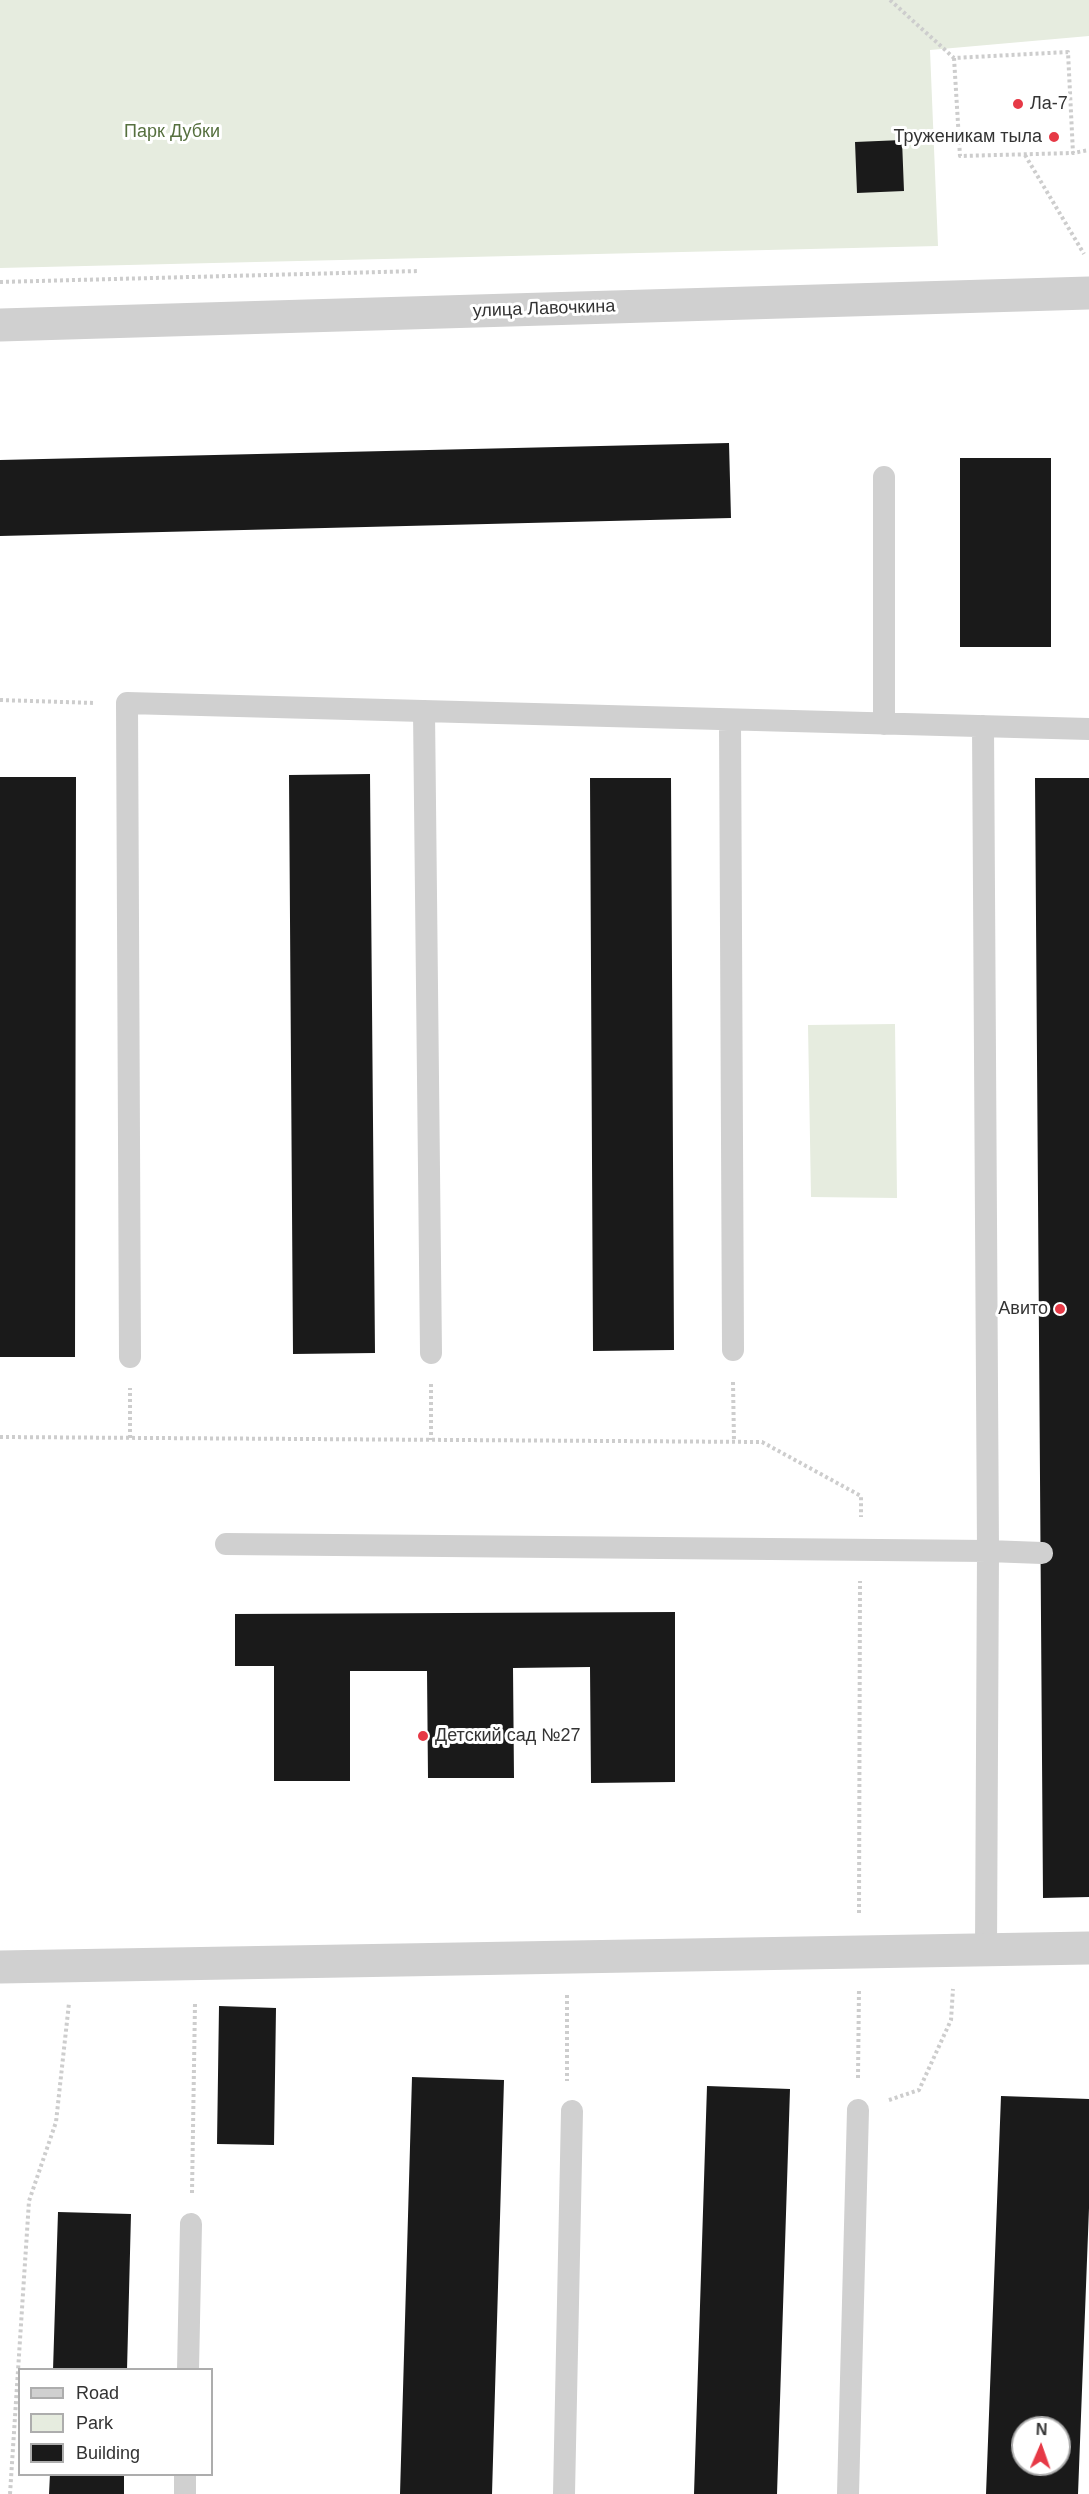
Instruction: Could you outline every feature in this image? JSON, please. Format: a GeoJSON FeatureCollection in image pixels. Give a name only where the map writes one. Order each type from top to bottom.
{"type":"FeatureCollection","features":[{"type":"Feature","properties":{"kind":"street","name":"улица Лавочкина"},"geometry":{"type":"LineString","coordinates":[[0,325],[1089,293]]}},
{"type":"Feature","properties":{"kind":"street"},"geometry":{"type":"LineString","coordinates":[[0,1967],[1089,1948]]}},
{"type":"Feature","properties":{"kind":"lane"},"geometry":{"type":"LineString","coordinates":[[884,477],[884,724]]}},
{"type":"Feature","properties":{"kind":"lane"},"geometry":{"type":"LineString","coordinates":[[130,1357],[127,704],[1089,729]]}},
{"type":"Feature","properties":{"kind":"lane"},"geometry":{"type":"LineString","coordinates":[[424,711],[431,1353]]}},
{"type":"Feature","properties":{"kind":"lane"},"geometry":{"type":"LineString","coordinates":[[730,720],[733,1350]]}},
{"type":"Feature","properties":{"kind":"lane"},"geometry":{"type":"LineString","coordinates":[[971,1950],[988,1551],[983,726]]}},
{"type":"Feature","properties":{"kind":"lane"},"geometry":{"type":"LineString","coordinates":[[226,1544],[1042,1552]]}},
{"type":"Feature","properties":{"kind":"lane"},"geometry":{"type":"LineString","coordinates":[[848,2494],[858,2110]]}},
{"type":"Feature","properties":{"kind":"lane"},"geometry":{"type":"LineString","coordinates":[[564,2494],[572,2111]]}},
{"type":"Feature","properties":{"kind":"lane"},"geometry":{"type":"LineString","coordinates":[[188,2368],[191,2224]]}},
{"type":"Feature","properties":{"kind":"lane"},"geometry":{"type":"LineString","coordinates":[[185,2476],[185,2494]]}},
{"type":"Feature","properties":{"kind":"path"},"geometry":{"type":"LineString","coordinates":[[890,0],[954,58],[960,156],[1073,153],[1089,150]]}},
{"type":"Feature","properties":{"kind":"path"},"geometry":{"type":"LineString","coordinates":[[954,58],[1068,52],[1073,153]]}},
{"type":"Feature","properties":{"kind":"path"},"geometry":{"type":"LineString","coordinates":[[1024,154],[1084,254]]}},
{"type":"Feature","properties":{"kind":"path"},"geometry":{"type":"LineString","coordinates":[[0,700],[127,704]]}},
{"type":"Feature","properties":{"kind":"path"},"geometry":{"type":"LineString","coordinates":[[733,1350],[734,1441]]}},
{"type":"Feature","properties":{"kind":"path"},"geometry":{"type":"LineString","coordinates":[[431,1353],[432,1440]]}},
{"type":"Feature","properties":{"kind":"path"},"geometry":{"type":"LineString","coordinates":[[130,1357],[130,1438]]}},
{"type":"Feature","properties":{"kind":"path"},"geometry":{"type":"LineString","coordinates":[[0,1437],[762,1442],[861,1496],[858,2110],[919,2090],[951,2020],[971,1950]]}},
{"type":"Feature","properties":{"kind":"path"},"geometry":{"type":"LineString","coordinates":[[567,1956],[567,2081],[572,2111]]}},
{"type":"Feature","properties":{"kind":"path"},"geometry":{"type":"LineString","coordinates":[[191,2224],[196,1963]]}},
{"type":"Feature","properties":{"kind":"path"},"geometry":{"type":"LineString","coordinates":[[10,2494],[28,2201],[56,2122],[73,1966]]}},
{"type":"Feature","properties":{"kind":"green space","name":"Парк Дубки"},"geometry":{"type":"Polygon","coordinates":[[[0,0],[1089,0],[1089,36],[930,50],[938,246],[0,268],[0,0]]]}},
{"type":"Feature","properties":{"kind":"green space"},"geometry":{"type":"Polygon","coordinates":[[[895,1024],[897,1198],[811,1197],[808,1025],[895,1024]]]}},
{"type":"Feature","properties":{"kind":"building"},"geometry":{"type":"Polygon","coordinates":[[[902,140],[904,191],[857,193],[855,142],[902,140]]]}},
{"type":"Feature","properties":{"kind":"building"},"geometry":{"type":"Polygon","coordinates":[[[729,443],[731,518],[0,536],[0,460],[729,443]]]}},
{"type":"Feature","properties":{"kind":"building"},"geometry":{"type":"Polygon","coordinates":[[[960,458],[1051,458],[1051,647],[960,647],[960,458]]]}},
{"type":"Feature","properties":{"kind":"building"},"geometry":{"type":"Polygon","coordinates":[[[370,774],[375,1353],[293,1354],[289,775],[370,774]]]}},
{"type":"Feature","properties":{"kind":"building"},"geometry":{"type":"Polygon","coordinates":[[[0,777],[76,777],[75,1357],[0,1357],[0,777]]]}},
{"type":"Feature","properties":{"kind":"building"},"geometry":{"type":"Polygon","coordinates":[[[590,778],[671,778],[674,1350],[593,1351],[590,778]]]}},
{"type":"Feature","properties":{"kind":"building"},"geometry":{"type":"Polygon","coordinates":[[[1035,778],[1089,778],[1089,1897],[1043,1898],[1035,778]]]}},
{"type":"Feature","properties":{"kind":"building"},"geometry":{"type":"Polygon","coordinates":[[[675,1612],[675,1782],[591,1783],[590,1667],[513,1668],[514,1778],[428,1778],[427,1671],[350,1671],[350,1781],[274,1781],[274,1666],[235,1666],[235,1614],[675,1612]]]}},
{"type":"Feature","properties":{"kind":"building"},"geometry":{"type":"Polygon","coordinates":[[[219,2006],[276,2008],[274,2145],[217,2144],[219,2006]]]}},
{"type":"Feature","properties":{"kind":"building"},"geometry":{"type":"Polygon","coordinates":[[[412,2077],[504,2080],[492,2494],[400,2494],[412,2077]]]}},
{"type":"Feature","properties":{"kind":"building"},"geometry":{"type":"Polygon","coordinates":[[[707,2086],[790,2089],[777,2494],[694,2494],[707,2086]]]}},
{"type":"Feature","properties":{"kind":"building"},"geometry":{"type":"Polygon","coordinates":[[[1001,2096],[1089,2099],[1089,2208],[1078,2494],[986,2494],[1001,2096]]]}},
{"type":"Feature","properties":{"kind":"building"},"geometry":{"type":"Polygon","coordinates":[[[58,2212],[131,2214],[127,2368],[53,2368],[58,2212]]]}},
{"type":"Feature","properties":{"kind":"building"},"geometry":{"type":"Polygon","coordinates":[[[50,2476],[124,2476],[124,2494],[49,2494],[50,2476]]]}},
{"type":"Feature","properties":{"kind":"place","name":"Ла-7"},"geometry":{"type":"Point","coordinates":[1018,104]}},
{"type":"Feature","properties":{"kind":"place","name":"Труженикам тыла"},"geometry":{"type":"Point","coordinates":[1054,137]}},
{"type":"Feature","properties":{"kind":"place","name":"Авито"},"geometry":{"type":"Point","coordinates":[1060,1309]}},
{"type":"Feature","properties":{"kind":"place","name":"Детский сад №27"},"geometry":{"type":"Point","coordinates":[423,1736]}}]}
